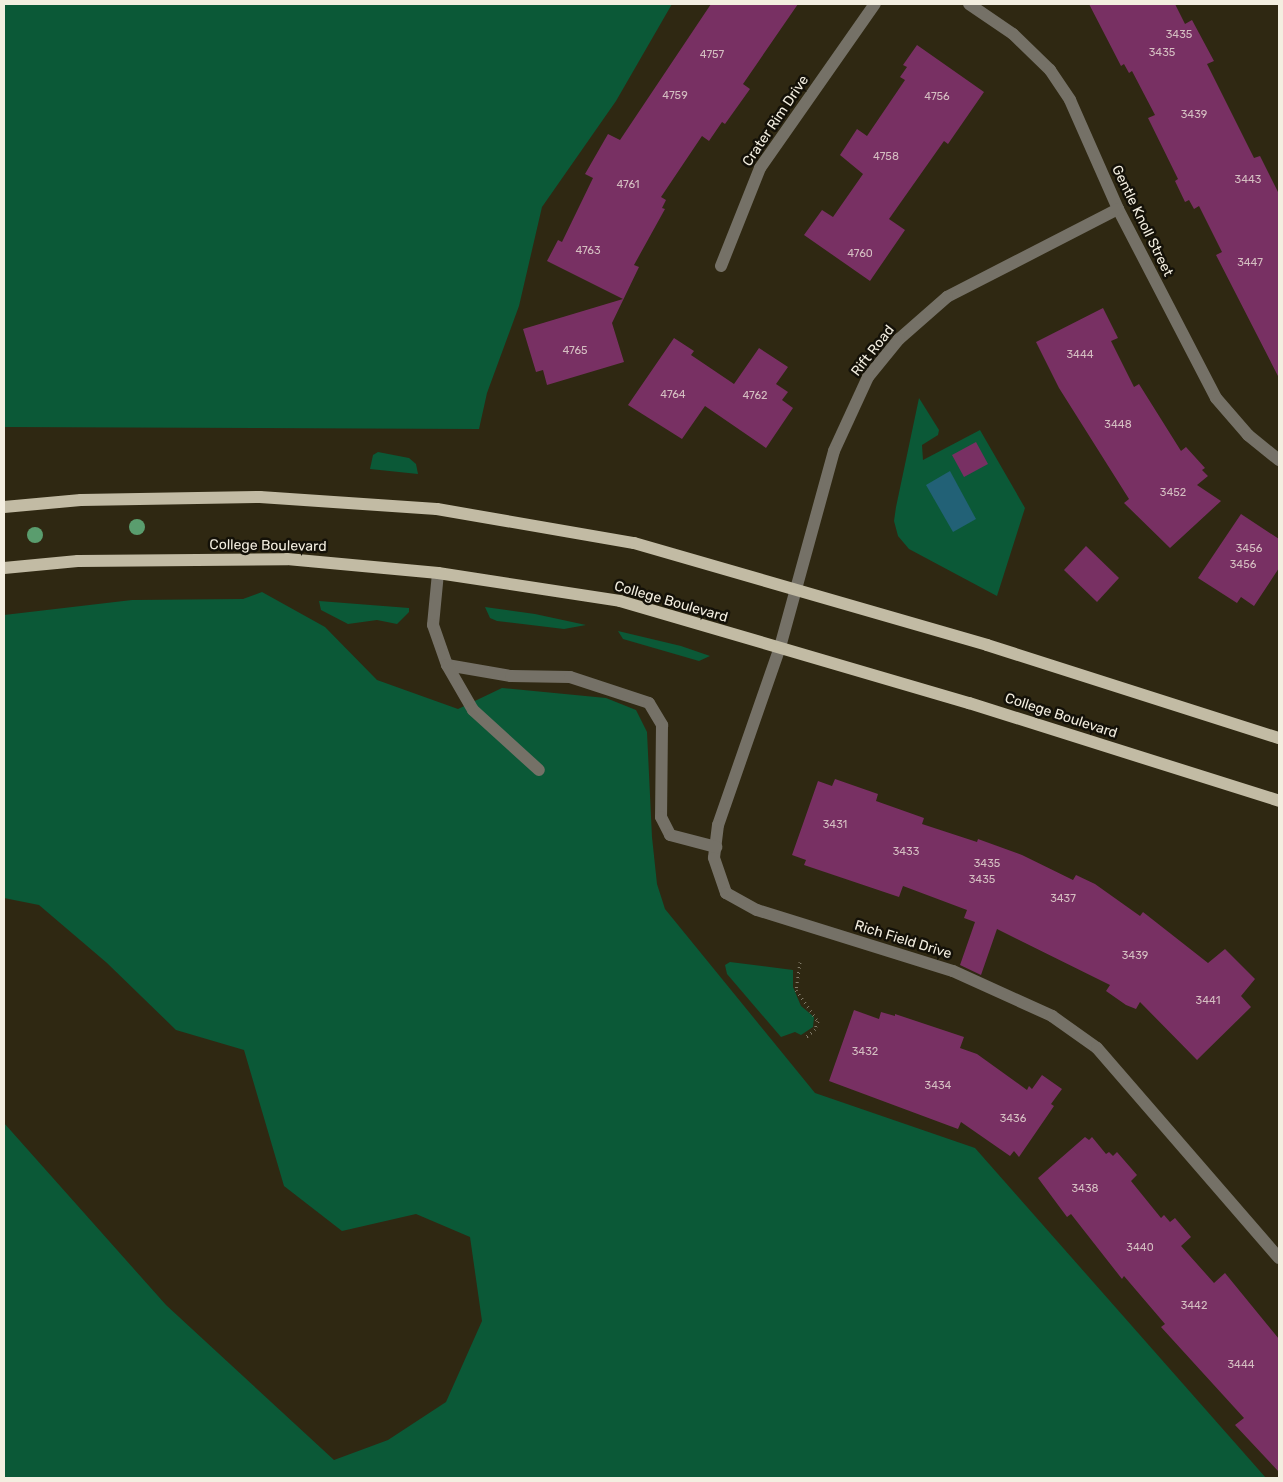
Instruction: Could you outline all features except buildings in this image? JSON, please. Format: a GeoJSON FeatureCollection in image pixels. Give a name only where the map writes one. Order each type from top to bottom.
{"type":"FeatureCollection","features":[{"type":"Feature","properties":{"kind":"main road"},"geometry":{"type":"LineString","coordinates":[[4,507],[81,500],[260,497],[437,509],[634,543],[796,592],[987,645],[1279,738]]}},
{"type":"Feature","properties":{"kind":"main road","name":"College Boulevard"},"geometry":{"type":"LineString","coordinates":[[4,568],[78,561],[287,559],[438,573],[620,601],[779,650],[969,703],[1279,801]]}},
{"type":"Feature","properties":{"kind":"street","name":"Crater Rim Drive"},"geometry":{"type":"LineString","coordinates":[[721,266],[760,168],[875,4]]}},
{"type":"Feature","properties":{"kind":"street","name":"Gentle Knoll Street"},"geometry":{"type":"LineString","coordinates":[[969,4],[1014,34],[1050,70],[1070,100],[1118,209],[1216,398],[1248,435],[1279,460]]}},
{"type":"Feature","properties":{"kind":"street","name":"Rift Road"},"geometry":{"type":"LineString","coordinates":[[796,592],[834,450],[868,377],[899,339],[947,298],[1118,209]]}},
{"type":"Feature","properties":{"kind":"street"},"geometry":{"type":"LineString","coordinates":[[438,573],[432,625],[447,665],[473,710],[539,770]]}},
{"type":"Feature","properties":{"kind":"street","name":"Rich Field Drive"},"geometry":{"type":"LineString","coordinates":[[796,592],[779,650],[718,825],[714,858],[726,893],[757,910],[953,972],[1052,1016],[1096,1048],[1275,1245],[1279,1258]]}},
{"type":"Feature","properties":{"kind":"street"},"geometry":{"type":"LineString","coordinates":[[447,665],[511,676],[570,677],[648,703],[662,725],[660,791],[662,817],[667,829],[670,835],[683,841],[716,847]]}},
{"type":"Feature","properties":{"kind":"path"},"geometry":{"type":"LineString","coordinates":[[800,962],[796,990],[818,1021],[815,1030],[805,1038]]}},
{"type":"Feature","properties":{"kind":"green space"},"geometry":{"type":"Polygon","coordinates":[[[4,4],[672,4],[616,101],[542,207],[519,306],[487,393],[479,429],[4,427],[4,4]]]}},
{"type":"Feature","properties":{"kind":"green space"},"geometry":{"type":"Polygon","coordinates":[[[919,398],[939,430],[938,435],[922,445],[923,460],[980,430],[1025,508],[997,596],[909,549],[898,536],[894,521],[896,507],[919,398]]]}},
{"type":"Feature","properties":{"kind":"green space"},"geometry":{"type":"Polygon","coordinates":[[[378,452],[409,458],[416,464],[418,474],[370,469],[373,455],[378,452]]]}},
{"type":"Feature","properties":{"kind":"green space"},"geometry":{"type":"Polygon","coordinates":[[[262,592],[325,627],[377,680],[458,709],[502,688],[606,698],[636,710],[647,732],[652,837],[657,884],[665,909],[815,1093],[975,1148],[1266,1478],[4,1478],[4,1123],[166,1305],[334,1460],[388,1440],[446,1402],[482,1321],[470,1237],[416,1214],[342,1231],[284,1186],[244,1050],[176,1030],[107,963],[39,905],[4,898],[4,615],[132,600],[243,599],[262,592]]]}},
{"type":"Feature","properties":{"kind":"green space"},"geometry":{"type":"Polygon","coordinates":[[[319,601],[409,608],[409,612],[397,624],[377,620],[348,624],[321,610],[319,601]]]}},
{"type":"Feature","properties":{"kind":"green space"},"geometry":{"type":"Polygon","coordinates":[[[485,607],[535,614],[586,625],[564,629],[497,621],[490,618],[485,607]]]}},
{"type":"Feature","properties":{"kind":"green space"},"geometry":{"type":"Polygon","coordinates":[[[618,631],[681,646],[710,656],[699,661],[623,639],[618,631]]]}},
{"type":"Feature","properties":{"kind":"green space"},"geometry":{"type":"Polygon","coordinates":[[[730,962],[793,970],[793,987],[801,1006],[814,1017],[813,1027],[801,1035],[795,1032],[781,1037],[727,974],[725,965],[730,962]]]}},
{"type":"Feature","properties":{"kind":"water"},"geometry":{"type":"Polygon","coordinates":[[[950,471],[976,519],[953,532],[926,485],[950,471]]]}}]}
